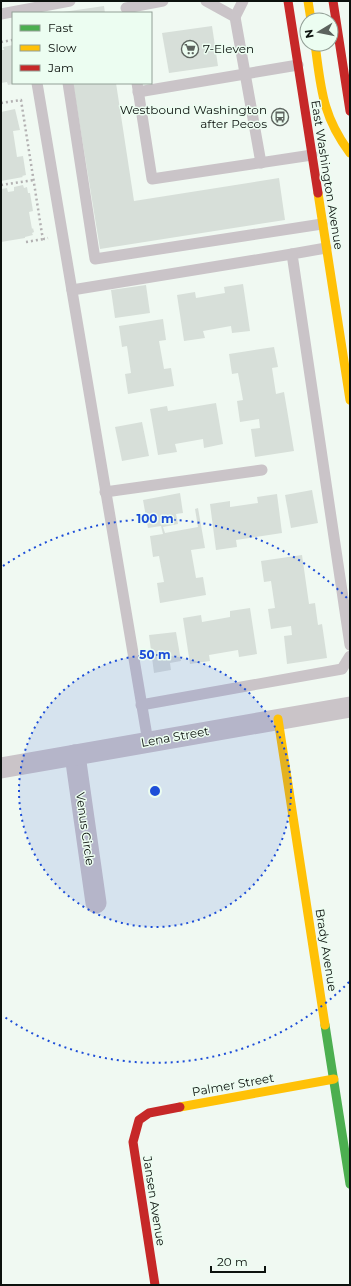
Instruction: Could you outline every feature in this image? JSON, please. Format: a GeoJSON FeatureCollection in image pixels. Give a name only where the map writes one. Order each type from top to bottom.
{"type":"FeatureCollection","features":[{"type":"Feature","properties":{"kind":"street","name":"East Washington Avenue"},"geometry":{"type":"LineString","coordinates":[[288,1],[350,400]]}},
{"type":"Feature","properties":{"kind":"street"},"geometry":{"type":"LineString","coordinates":[[308,1],[310,12]]}},
{"type":"Feature","properties":{"kind":"street"},"geometry":{"type":"LineString","coordinates":[[333,1],[350,111]]}},
{"type":"Feature","properties":{"kind":"street"},"geometry":{"type":"LineString","coordinates":[[316,52],[324,104],[340,140],[350,153]]}},
{"type":"Feature","properties":{"kind":"street"},"geometry":{"type":"LineString","coordinates":[[339,332],[350,359]]}},
{"type":"Feature","properties":{"kind":"street","name":"Lena Street"},"geometry":{"type":"LineString","coordinates":[[1,767],[350,707]]}},
{"type":"Feature","properties":{"kind":"street","name":"Brady Avenue"},"geometry":{"type":"LineString","coordinates":[[278,720],[350,1184]]}},
{"type":"Feature","properties":{"kind":"street","name":"Venus Circle"},"geometry":{"type":"LineString","coordinates":[[75,755],[96,903]]}},
{"type":"Feature","properties":{"kind":"street","name":"Palmer Street"},"geometry":{"type":"LineString","coordinates":[[139,1120],[149,1113],[334,1079]]}},
{"type":"Feature","properties":{"kind":"street","name":"Jansen Avenue"},"geometry":{"type":"LineString","coordinates":[[139,1120],[133,1142],[155,1285]]}},
{"type":"Feature","properties":{"kind":"lane"},"geometry":{"type":"LineString","coordinates":[[1,14],[24,8],[56,6],[70,1]]}},
{"type":"Feature","properties":{"kind":"lane"},"geometry":{"type":"LineString","coordinates":[[125,7],[163,1]]}},
{"type":"Feature","properties":{"kind":"lane"},"geometry":{"type":"LineString","coordinates":[[206,1],[235,17]]}},
{"type":"Feature","properties":{"kind":"lane"},"geometry":{"type":"LineString","coordinates":[[243,1],[235,17],[261,162]]}},
{"type":"Feature","properties":{"kind":"lane"},"geometry":{"type":"LineString","coordinates":[[298,65],[245,74],[138,87],[152,179],[312,155]]}},
{"type":"Feature","properties":{"kind":"lane"},"geometry":{"type":"LineString","coordinates":[[37,84],[148,742]]}},
{"type":"Feature","properties":{"kind":"lane"},"geometry":{"type":"LineString","coordinates":[[68,84],[95,259],[322,224]]}},
{"type":"Feature","properties":{"kind":"lane"},"geometry":{"type":"LineString","coordinates":[[72,290],[326,248]]}},
{"type":"Feature","properties":{"kind":"lane"},"geometry":{"type":"LineString","coordinates":[[292,254],[350,645]]}},
{"type":"Feature","properties":{"kind":"lane"},"geometry":{"type":"LineString","coordinates":[[106,492],[262,470]]}},
{"type":"Feature","properties":{"kind":"lane"},"geometry":{"type":"LineString","coordinates":[[141,704],[342,669],[350,656]]}},
{"type":"Feature","properties":{"kind":"path"},"geometry":{"type":"LineString","coordinates":[[1,42],[12,40]]}},
{"type":"Feature","properties":{"kind":"path"},"geometry":{"type":"LineString","coordinates":[[1,103],[21,100],[44,239]]}},
{"type":"Feature","properties":{"kind":"path"},"geometry":{"type":"LineString","coordinates":[[1,185],[34,180]]}},
{"type":"Feature","properties":{"kind":"path"},"geometry":{"type":"LineString","coordinates":[[26,242],[63,236]]}},
{"type":"Feature","properties":{"kind":"building"},"geometry":{"type":"Polygon","coordinates":[[[104,6],[105,12],[63,12],[104,6]]]}},
{"type":"Feature","properties":{"kind":"building","name":"7-Eleven"},"geometry":{"type":"Polygon","coordinates":[[[212,26],[218,66],[169,73],[162,33],[212,26]]]}},
{"type":"Feature","properties":{"kind":"building"},"geometry":{"type":"Polygon","coordinates":[[[12,45],[13,84],[8,85],[7,82],[1,83],[1,50],[4,50],[3,47],[12,45]]]}},
{"type":"Feature","properties":{"kind":"building"},"geometry":{"type":"Polygon","coordinates":[[[73,84],[116,84],[134,201],[279,178],[285,220],[100,249],[73,84]]]}},
{"type":"Feature","properties":{"kind":"building"},"geometry":{"type":"Polygon","coordinates":[[[15,109],[20,130],[13,131],[17,157],[23,156],[26,175],[22,176],[23,177],[1,181],[1,112],[15,109]]]}},
{"type":"Feature","properties":{"kind":"building"},"geometry":{"type":"Polygon","coordinates":[[[23,185],[24,188],[27,187],[28,193],[30,193],[33,211],[29,212],[32,229],[33,228],[34,232],[32,233],[33,235],[25,238],[1,242],[1,189],[7,188],[8,192],[14,191],[14,187],[23,185]]]}},
{"type":"Feature","properties":{"kind":"building"},"geometry":{"type":"Polygon","coordinates":[[[243,284],[250,331],[232,333],[231,326],[203,331],[205,338],[184,341],[177,295],[195,292],[196,298],[225,293],[224,287],[243,284]]]}},
{"type":"Feature","properties":{"kind":"building"},"geometry":{"type":"Polygon","coordinates":[[[146,285],[150,313],[115,318],[111,290],[146,285]]]}},
{"type":"Feature","properties":{"kind":"building"},"geometry":{"type":"Polygon","coordinates":[[[163,319],[166,340],[159,341],[164,369],[171,368],[174,386],[128,394],[125,374],[131,373],[127,346],[122,347],[119,326],[163,319]]]}},
{"type":"Feature","properties":{"kind":"building"},"geometry":{"type":"Polygon","coordinates":[[[274,347],[278,367],[272,368],[276,394],[284,392],[294,451],[255,457],[251,429],[260,428],[259,419],[240,422],[237,401],[243,400],[238,373],[232,374],[229,354],[274,347]]]}},
{"type":"Feature","properties":{"kind":"building"},"geometry":{"type":"Polygon","coordinates":[[[216,403],[223,444],[204,448],[203,439],[175,444],[177,452],[158,455],[150,409],[167,406],[168,411],[216,403]]]}},
{"type":"Feature","properties":{"kind":"building"},"geometry":{"type":"Polygon","coordinates":[[[142,422],[149,456],[122,461],[115,427],[142,422]]]}},
{"type":"Feature","properties":{"kind":"building"},"geometry":{"type":"Polygon","coordinates":[[[312,490],[318,523],[291,528],[285,495],[312,490]]]}},
{"type":"Feature","properties":{"kind":"building"},"geometry":{"type":"Polygon","coordinates":[[[180,493],[183,513],[176,514],[178,524],[163,527],[165,533],[198,527],[195,509],[198,508],[205,548],[191,550],[196,578],[203,577],[206,595],[160,603],[157,583],[164,582],[159,556],[153,557],[150,536],[163,534],[161,526],[148,528],[143,500],[180,493]]]}},
{"type":"Feature","properties":{"kind":"building"},"geometry":{"type":"Polygon","coordinates":[[[277,494],[282,533],[236,540],[237,547],[216,550],[210,504],[230,501],[230,507],[258,503],[257,497],[277,494]]]}},
{"type":"Feature","properties":{"kind":"building"},"geometry":{"type":"Polygon","coordinates":[[[302,555],[309,604],[315,603],[318,625],[322,624],[327,658],[287,664],[284,636],[292,635],[291,626],[271,629],[268,609],[275,608],[271,581],[264,582],[261,561],[302,555]]]}},
{"type":"Feature","properties":{"kind":"building"},"geometry":{"type":"Polygon","coordinates":[[[250,608],[257,654],[239,657],[238,650],[209,655],[210,661],[190,664],[183,618],[201,615],[202,622],[230,617],[230,611],[250,608]]]}},
{"type":"Feature","properties":{"kind":"building"},"geometry":{"type":"Polygon","coordinates":[[[176,632],[181,661],[170,663],[171,670],[154,673],[149,635],[176,632]]]}},
{"type":"Feature","properties":{"kind":"traffic: fast"},"geometry":{"type":"LineString","coordinates":[[325,1025],[350,1184]]}},
{"type":"Feature","properties":{"kind":"traffic: slow"},"geometry":{"type":"LineString","coordinates":[[308,1],[310,12]]}},
{"type":"Feature","properties":{"kind":"traffic: slow"},"geometry":{"type":"LineString","coordinates":[[316,52],[321,88],[328,114],[350,153]]}},
{"type":"Feature","properties":{"kind":"traffic: slow"},"geometry":{"type":"LineString","coordinates":[[318,193],[350,400]]}},
{"type":"Feature","properties":{"kind":"traffic: slow"},"geometry":{"type":"LineString","coordinates":[[278,719],[325,1025]]}},
{"type":"Feature","properties":{"kind":"traffic: slow"},"geometry":{"type":"LineString","coordinates":[[180,1107],[334,1079]]}},
{"type":"Feature","properties":{"kind":"traffic: jam"},"geometry":{"type":"LineString","coordinates":[[288,1],[318,193]]}},
{"type":"Feature","properties":{"kind":"traffic: jam"},"geometry":{"type":"LineString","coordinates":[[333,1],[350,111]]}},
{"type":"Feature","properties":{"kind":"traffic: jam"},"geometry":{"type":"LineString","coordinates":[[155,1285],[133,1142],[139,1120],[149,1113],[180,1107]]}},
{"type":"Feature","properties":{"kind":"place","name":"7-Eleven"},"geometry":{"type":"Point","coordinates":[190,49]}},
{"type":"Feature","properties":{"kind":"place","name":"Westbound Washington after Pecos"},"geometry":{"type":"Point","coordinates":[280,117]}}]}
